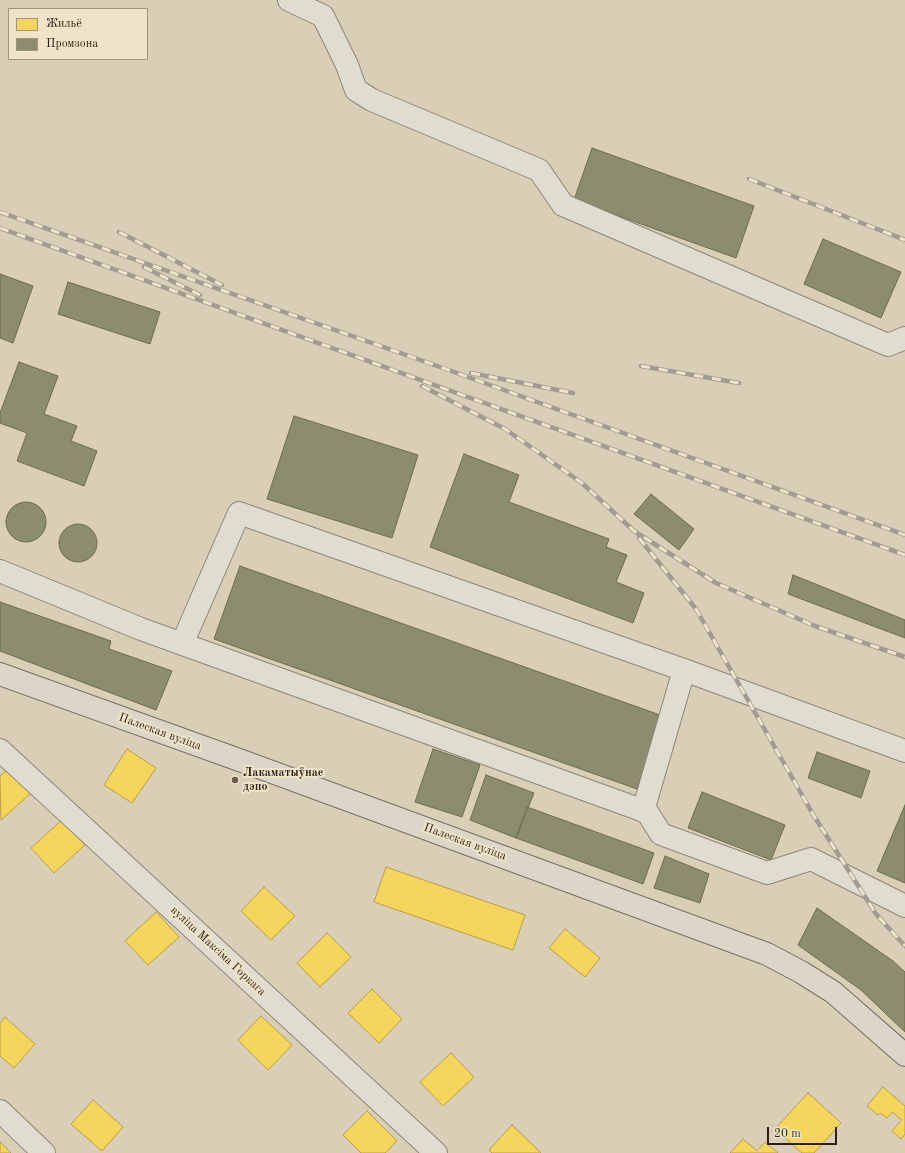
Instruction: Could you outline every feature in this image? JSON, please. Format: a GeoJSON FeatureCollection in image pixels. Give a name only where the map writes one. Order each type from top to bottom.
{"type":"FeatureCollection","features":[{"type":"Feature","properties":{"kind":"main road","name":"Палеская вуліца"},"geometry":{"type":"LineString","coordinates":[[0,674],[767,954],[801,972],[833,992],[905,1055]]}},
{"type":"Feature","properties":{"kind":"street"},"geometry":{"type":"LineString","coordinates":[[289,0],[323,16],[347,65],[356,90],[372,100],[539,170],[563,205],[888,345],[905,338]]}},
{"type":"Feature","properties":{"kind":"street"},"geometry":{"type":"LineString","coordinates":[[182,644],[239,513],[684,670],[905,751]]}},
{"type":"Feature","properties":{"kind":"street"},"geometry":{"type":"LineString","coordinates":[[0,571],[140,629],[647,812],[660,834],[668,837],[767,873],[811,859],[905,906]]}},
{"type":"Feature","properties":{"kind":"street"},"geometry":{"type":"LineString","coordinates":[[643,811],[684,670]]}},
{"type":"Feature","properties":{"kind":"street","name":"вуліца Максіма Горкага"},"geometry":{"type":"LineString","coordinates":[[0,750],[436,1153]]}},
{"type":"Feature","properties":{"kind":"street"},"geometry":{"type":"LineString","coordinates":[[0,1111],[44,1153]]}},
{"type":"Feature","properties":{"kind":"building: Жильё"},"geometry":{"type":"Polygon","coordinates":[[[127,749],[156,768],[132,803],[104,785],[127,749]]]}},
{"type":"Feature","properties":{"kind":"building: Жильё"},"geometry":{"type":"Polygon","coordinates":[[[10,767],[32,792],[1,820],[0,776],[10,767]]]}},
{"type":"Feature","properties":{"kind":"building: Жильё"},"geometry":{"type":"Polygon","coordinates":[[[63,819],[85,845],[54,873],[31,848],[63,819]]]}},
{"type":"Feature","properties":{"kind":"building: Жильё"},"geometry":{"type":"Polygon","coordinates":[[[386,867],[525,915],[513,950],[374,902],[386,867]]]}},
{"type":"Feature","properties":{"kind":"building: Жильё"},"geometry":{"type":"Polygon","coordinates":[[[264,887],[295,916],[271,940],[241,911],[264,887]]]}},
{"type":"Feature","properties":{"kind":"building: Жильё"},"geometry":{"type":"Polygon","coordinates":[[[156,912],[179,937],[148,965],[125,941],[156,912]]]}},
{"type":"Feature","properties":{"kind":"building: Жильё"},"geometry":{"type":"Polygon","coordinates":[[[565,929],[600,958],[585,977],[549,948],[565,929]]]}},
{"type":"Feature","properties":{"kind":"building: Жильё"},"geometry":{"type":"Polygon","coordinates":[[[327,933],[351,957],[320,987],[297,963],[327,933]]]}},
{"type":"Feature","properties":{"kind":"building: Жильё"},"geometry":{"type":"Polygon","coordinates":[[[372,989],[402,1019],[379,1043],[348,1013],[372,989]]]}},
{"type":"Feature","properties":{"kind":"building: Жильё"},"geometry":{"type":"Polygon","coordinates":[[[261,1016],[292,1045],[268,1070],[238,1040],[261,1016]]]}},
{"type":"Feature","properties":{"kind":"building: Жильё"},"geometry":{"type":"Polygon","coordinates":[[[5,1017],[35,1044],[14,1068],[0,1056],[0,1023],[5,1017]]]}},
{"type":"Feature","properties":{"kind":"building: Жильё"},"geometry":{"type":"Polygon","coordinates":[[[451,1053],[474,1077],[443,1106],[420,1082],[451,1053]]]}},
{"type":"Feature","properties":{"kind":"building: Жильё"},"geometry":{"type":"Polygon","coordinates":[[[883,1087],[905,1106],[905,1134],[901,1139],[892,1131],[902,1120],[892,1112],[887,1118],[880,1113],[878,1115],[867,1106],[883,1087]]]}},
{"type":"Feature","properties":{"kind":"building: Жильё"},"geometry":{"type":"Polygon","coordinates":[[[808,1093],[841,1123],[814,1153],[802,1153],[775,1129],[808,1093]]]}},
{"type":"Feature","properties":{"kind":"building: Жильё"},"geometry":{"type":"Polygon","coordinates":[[[93,1100],[123,1127],[102,1151],[71,1124],[93,1100]]]}},
{"type":"Feature","properties":{"kind":"building: Жильё"},"geometry":{"type":"Polygon","coordinates":[[[367,1111],[397,1141],[385,1153],[361,1153],[343,1135],[367,1111]]]}},
{"type":"Feature","properties":{"kind":"building: Жильё"},"geometry":{"type":"Polygon","coordinates":[[[512,1125],[541,1153],[492,1153],[489,1150],[512,1125]]]}},
{"type":"Feature","properties":{"kind":"building: Жильё"},"geometry":{"type":"Polygon","coordinates":[[[743,1139],[757,1151],[765,1142],[778,1153],[730,1153],[743,1139]]]}},
{"type":"Feature","properties":{"kind":"building: Жильё"},"geometry":{"type":"Polygon","coordinates":[[[0,1142],[11,1153],[0,1153],[0,1142]]]}},
{"type":"Feature","properties":{"kind":"building: Промзона"},"geometry":{"type":"Polygon","coordinates":[[[592,148],[754,206],[736,258],[574,200],[592,148]]]}},
{"type":"Feature","properties":{"kind":"building: Промзона"},"geometry":{"type":"Polygon","coordinates":[[[823,239],[901,272],[881,318],[804,284],[823,239]]]}},
{"type":"Feature","properties":{"kind":"building: Промзона"},"geometry":{"type":"Polygon","coordinates":[[[0,274],[33,286],[13,343],[0,338],[0,274]]]}},
{"type":"Feature","properties":{"kind":"building: Промзона"},"geometry":{"type":"Polygon","coordinates":[[[68,282],[160,312],[150,344],[58,314],[68,282]]]}},
{"type":"Feature","properties":{"kind":"building: Промзона"},"geometry":{"type":"Polygon","coordinates":[[[19,362],[58,376],[44,414],[77,426],[71,441],[97,451],[84,486],[17,461],[27,433],[0,423],[0,413],[19,362]]]}},
{"type":"Feature","properties":{"kind":"building: Промзона"},"geometry":{"type":"Polygon","coordinates":[[[294,416],[418,455],[392,538],[267,499],[294,416]]]}},
{"type":"Feature","properties":{"kind":"building: Промзона"},"geometry":{"type":"Polygon","coordinates":[[[464,454],[519,475],[509,502],[609,539],[606,547],[627,555],[616,582],[644,593],[633,623],[430,547],[464,454]]]}},
{"type":"Feature","properties":{"kind":"building: Промзона"},"geometry":{"type":"Polygon","coordinates":[[[651,494],[694,529],[679,550],[634,514],[651,494]]]}},
{"type":"Feature","properties":{"kind":"building: Промзона"},"geometry":{"type":"Polygon","coordinates":[[[26,502],[34,504],[40,508],[44,514],[46,522],[44,530],[40,536],[34,540],[26,542],[18,540],[12,536],[8,530],[6,522],[8,514],[12,508],[18,504],[26,502]]]}},
{"type":"Feature","properties":{"kind":"building: Промзона"},"geometry":{"type":"Polygon","coordinates":[[[74,524],[82,524],[89,527],[94,532],[97,543],[94,554],[89,559],[82,562],[74,562],[67,559],[62,554],[59,547],[59,539],[62,532],[67,527],[74,524]]]}},
{"type":"Feature","properties":{"kind":"building: Промзона"},"geometry":{"type":"Polygon","coordinates":[[[240,566],[663,716],[637,789],[214,639],[240,566]]]}},
{"type":"Feature","properties":{"kind":"building: Промзона"},"geometry":{"type":"Polygon","coordinates":[[[793,575],[905,620],[905,638],[788,594],[793,575]]]}},
{"type":"Feature","properties":{"kind":"building: Промзона"},"geometry":{"type":"Polygon","coordinates":[[[0,602],[111,641],[109,649],[172,671],[156,710],[0,651],[0,602]]]}},
{"type":"Feature","properties":{"kind":"building: Промзона"},"geometry":{"type":"Polygon","coordinates":[[[433,749],[480,765],[462,817],[415,802],[433,749]]]}},
{"type":"Feature","properties":{"kind":"building: Промзона"},"geometry":{"type":"Polygon","coordinates":[[[817,752],[870,771],[861,798],[808,778],[817,752]]]}},
{"type":"Feature","properties":{"kind":"building: Промзона"},"geometry":{"type":"Polygon","coordinates":[[[486,775],[534,793],[516,838],[470,820],[486,775]]]}},
{"type":"Feature","properties":{"kind":"building: Промзона"},"geometry":{"type":"Polygon","coordinates":[[[702,792],[785,825],[771,860],[688,828],[702,792]]]}},
{"type":"Feature","properties":{"kind":"building: Промзона"},"geometry":{"type":"Polygon","coordinates":[[[905,805],[905,883],[877,871],[905,805]]]}},
{"type":"Feature","properties":{"kind":"building: Промзона"},"geometry":{"type":"Polygon","coordinates":[[[527,807],[654,853],[643,884],[516,838],[527,807]]]}},
{"type":"Feature","properties":{"kind":"building: Промзона"},"geometry":{"type":"Polygon","coordinates":[[[665,856],[709,874],[700,903],[654,888],[665,856]]]}},
{"type":"Feature","properties":{"kind":"building: Промзона"},"geometry":{"type":"Polygon","coordinates":[[[817,908],[893,961],[905,972],[905,1032],[861,990],[798,945],[817,908]]]}},
{"type":"Feature","properties":{"kind":"railway"},"geometry":{"type":"LineString","coordinates":[[749,179],[905,240]]}},
{"type":"Feature","properties":{"kind":"railway"},"geometry":{"type":"LineString","coordinates":[[0,212],[443,368],[905,535]]}},
{"type":"Feature","properties":{"kind":"railway"},"geometry":{"type":"LineString","coordinates":[[0,228],[905,555]]}},
{"type":"Feature","properties":{"kind":"railway"},"geometry":{"type":"LineString","coordinates":[[119,232],[222,285]]}},
{"type":"Feature","properties":{"kind":"railway"},"geometry":{"type":"LineString","coordinates":[[144,267],[200,295]]}},
{"type":"Feature","properties":{"kind":"railway"},"geometry":{"type":"LineString","coordinates":[[641,366],[739,383]]}},
{"type":"Feature","properties":{"kind":"railway"},"geometry":{"type":"LineString","coordinates":[[471,373],[573,393]]}},
{"type":"Feature","properties":{"kind":"railway"},"geometry":{"type":"LineString","coordinates":[[422,386],[505,429],[582,483],[634,531],[716,583],[815,626],[905,657]]}},
{"type":"Feature","properties":{"kind":"railway"},"geometry":{"type":"LineString","coordinates":[[639,538],[696,609],[814,816],[876,914],[905,946]]}},
{"type":"Feature","properties":{"kind":"place","name":"Лакаматыўнае дэпо"},"geometry":{"type":"Point","coordinates":[235,780]}}]}
